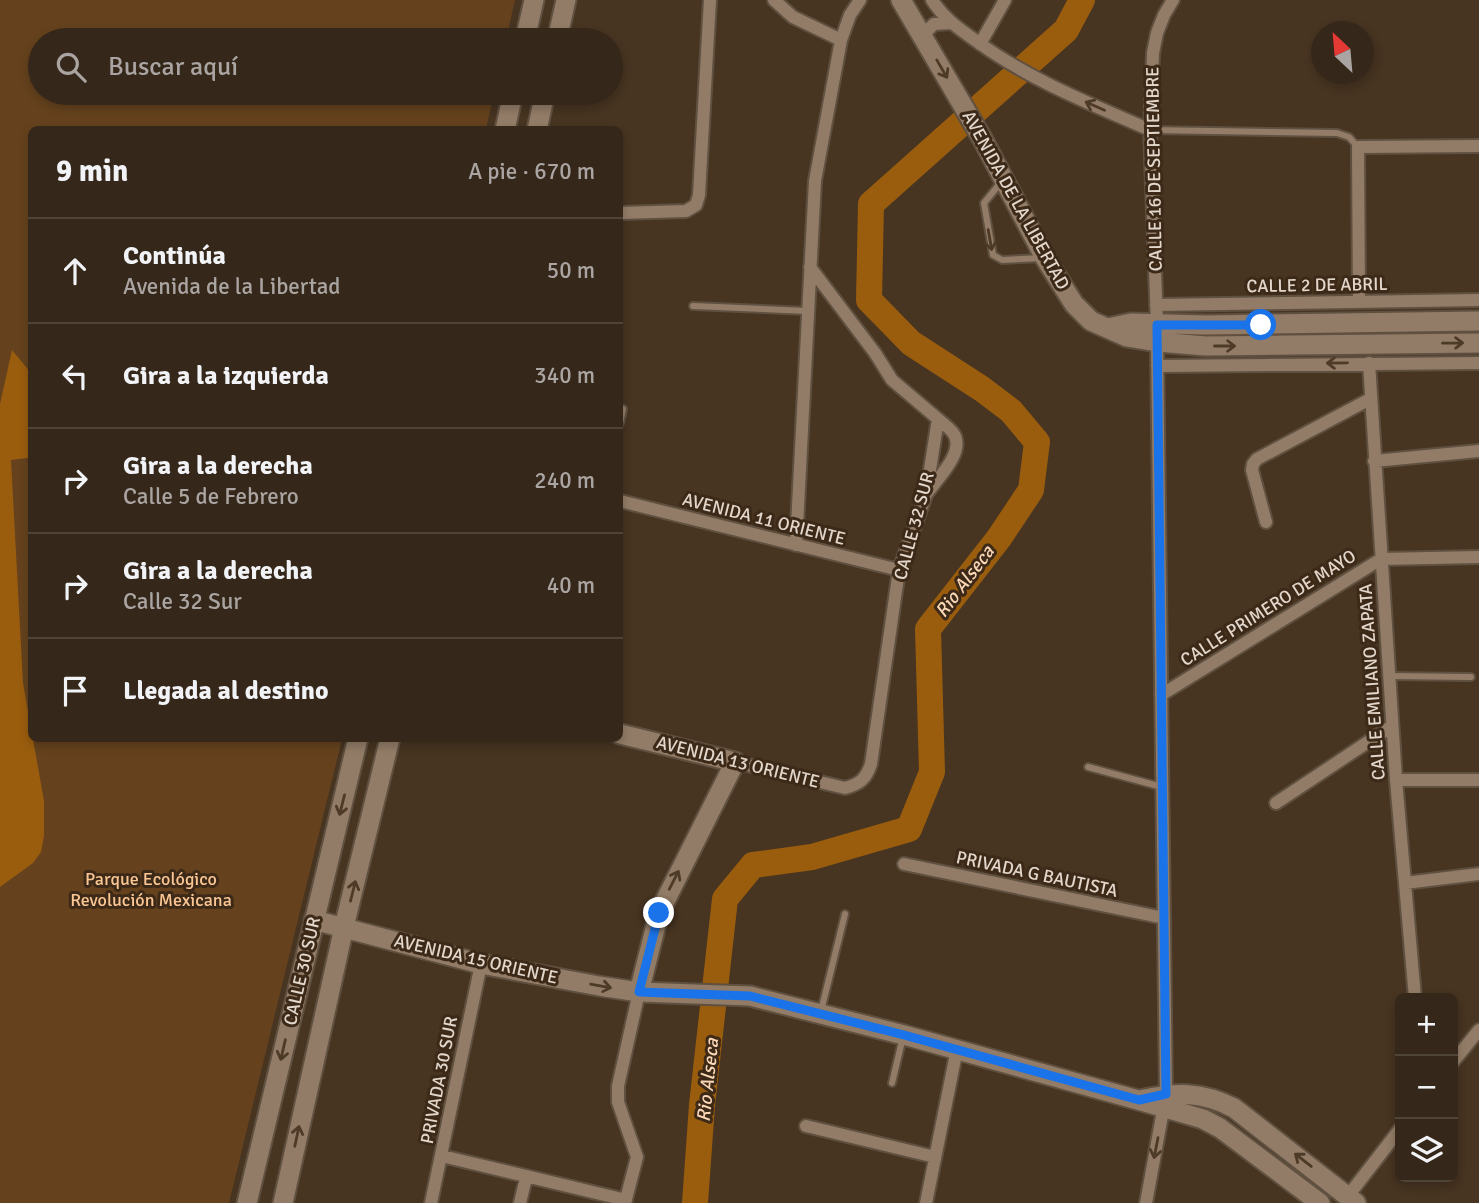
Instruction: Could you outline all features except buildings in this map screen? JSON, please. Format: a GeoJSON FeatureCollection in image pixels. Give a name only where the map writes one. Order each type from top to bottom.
{"type":"FeatureCollection","features":[{"type":"Feature","properties":{"kind":"main road"},"geometry":{"type":"LineString","coordinates":[[528,28],[534,0]]}},
{"type":"Feature","properties":{"kind":"main road"},"geometry":{"type":"LineString","coordinates":[[560,28],[566,0]]}},
{"type":"Feature","properties":{"kind":"main road","name":"AVENIDA DE LA LIBERTAD"},"geometry":{"type":"LineString","coordinates":[[901,0],[983,140],[1045,258],[1074,304],[1091,321],[1108,328],[1131,323],[1261,325],[1479,321]]}},
{"type":"Feature","properties":{"kind":"main road"},"geometry":{"type":"LineString","coordinates":[[506,126],[510,105]]}},
{"type":"Feature","properties":{"kind":"main road"},"geometry":{"type":"LineString","coordinates":[[538,126],[542,105]]}},
{"type":"Feature","properties":{"kind":"main road","name":"AVENIDA DE LA LIBERTAD"},"geometry":{"type":"LineString","coordinates":[[1157,324],[1261,346],[1479,343]]}},
{"type":"Feature","properties":{"kind":"main road"},"geometry":{"type":"LineString","coordinates":[[1261,325],[1261,346]]}},
{"type":"Feature","properties":{"kind":"main road","name":"AVENIDA 13 ORIENTE"},"geometry":{"type":"LineString","coordinates":[[623,735],[735,762]]}},
{"type":"Feature","properties":{"kind":"main road","name":"CALLE 30 SUR"},"geometry":{"type":"LineString","coordinates":[[247,1203],[357,742]]}},
{"type":"Feature","properties":{"kind":"main road","name":"CALLE 30 SUR"},"geometry":{"type":"LineString","coordinates":[[283,1203],[344,927],[389,742]]}},
{"type":"Feature","properties":{"kind":"main road"},"geometry":{"type":"LineString","coordinates":[[639,992],[659,913],[735,762]]}},
{"type":"Feature","properties":{"kind":"main road","name":"AVENIDA 15 ORIENTE"},"geometry":{"type":"LineString","coordinates":[[314,920],[481,964],[639,992],[750,996],[957,1049],[1139,1100],[1165,1101]]}},
{"type":"Feature","properties":{"kind":"main road"},"geometry":{"type":"LineString","coordinates":[[1165,1101],[1192,1094],[1215,1098],[1234,1108],[1352,1200]]}},
{"type":"Feature","properties":{"kind":"main road"},"geometry":{"type":"LineString","coordinates":[[1165,1101],[1220,1128],[1320,1203]]}},
{"type":"Feature","properties":{"kind":"street"},"geometry":{"type":"LineString","coordinates":[[623,213],[686,211],[696,205],[699,195],[710,0]]}},
{"type":"Feature","properties":{"kind":"street"},"geometry":{"type":"LineString","coordinates":[[774,0],[793,17],[841,40]]}},
{"type":"Feature","properties":{"kind":"street"},"geometry":{"type":"LineString","coordinates":[[796,545],[815,181],[841,40],[850,15],[860,0]]}},
{"type":"Feature","properties":{"kind":"street"},"geometry":{"type":"LineString","coordinates":[[932,0],[951,23],[1040,82],[1150,130]]}},
{"type":"Feature","properties":{"kind":"street"},"geometry":{"type":"LineString","coordinates":[[980,44],[1006,0]]}},
{"type":"Feature","properties":{"kind":"street","name":"CALLE 16 DE SEPTIEMBRE"},"geometry":{"type":"LineString","coordinates":[[1146,1203],[1165,1101],[1157,324],[1150,130],[1153,53],[1157,33],[1173,0]]}},
{"type":"Feature","properties":{"kind":"street"},"geometry":{"type":"LineString","coordinates":[[922,36],[934,24],[951,23]]}},
{"type":"Feature","properties":{"kind":"street"},"geometry":{"type":"LineString","coordinates":[[1359,301],[1358,147],[1479,146]]}},
{"type":"Feature","properties":{"kind":"street"},"geometry":{"type":"LineString","coordinates":[[810,267],[892,380],[955,436],[956,447],[951,460],[926,495]]}},
{"type":"Feature","properties":{"kind":"street","name":"CALLE 2 DE ABRIL"},"geometry":{"type":"LineString","coordinates":[[1157,324],[1359,301],[1479,300]]}},
{"type":"Feature","properties":{"kind":"street","name":"CALLE EMILIANO ZAPATA"},"geometry":{"type":"LineString","coordinates":[[1368,363],[1392,726],[1415,993]]}},
{"type":"Feature","properties":{"kind":"street"},"geometry":{"type":"LineString","coordinates":[[1157,366],[1479,363]]}},
{"type":"Feature","properties":{"kind":"street"},"geometry":{"type":"LineString","coordinates":[[1266,522],[1253,464],[1257,459],[1370,399]]}},
{"type":"Feature","properties":{"kind":"street","name":"CALLE 32 SUR"},"geometry":{"type":"LineString","coordinates":[[858,785],[867,776],[871,764],[899,570],[926,495],[938,419]]}},
{"type":"Feature","properties":{"kind":"street"},"geometry":{"type":"LineString","coordinates":[[1374,461],[1479,451]]}},
{"type":"Feature","properties":{"kind":"street","name":"AVENIDA 11 ORIENTE"},"geometry":{"type":"LineString","coordinates":[[623,502],[899,570]]}},
{"type":"Feature","properties":{"kind":"street","name":"CALLE PRIMERO DE MAYO"},"geometry":{"type":"LineString","coordinates":[[1161,695],[1381,559],[1479,557]]}},
{"type":"Feature","properties":{"kind":"street"},"geometry":{"type":"LineString","coordinates":[[1276,803],[1392,726]]}},
{"type":"Feature","properties":{"kind":"street","name":"AVENIDA 13 ORIENTE"},"geometry":{"type":"LineString","coordinates":[[735,762],[845,788],[858,785]]}},
{"type":"Feature","properties":{"kind":"street"},"geometry":{"type":"LineString","coordinates":[[1396,780],[1479,780]]}},
{"type":"Feature","properties":{"kind":"street","name":"PRIVADA G BAUTISTA"},"geometry":{"type":"LineString","coordinates":[[904,864],[1164,918]]}},
{"type":"Feature","properties":{"kind":"street"},"geometry":{"type":"LineString","coordinates":[[1405,883],[1479,874]]}},
{"type":"Feature","properties":{"kind":"street","name":"PRIVADA 30 SUR"},"geometry":{"type":"LineString","coordinates":[[431,1203],[481,964]]}},
{"type":"Feature","properties":{"kind":"street"},"geometry":{"type":"LineString","coordinates":[[442,1156],[625,1202],[637,1157],[618,1102],[618,1086],[639,992]]}},
{"type":"Feature","properties":{"kind":"street"},"geometry":{"type":"LineString","coordinates":[[1458,1056],[1479,1030]]}},
{"type":"Feature","properties":{"kind":"street"},"geometry":{"type":"LineString","coordinates":[[926,1203],[957,1049]]}},
{"type":"Feature","properties":{"kind":"street"},"geometry":{"type":"LineString","coordinates":[[806,1126],[935,1157]]}},
{"type":"Feature","properties":{"kind":"street"},"geometry":{"type":"LineString","coordinates":[[1352,1200],[1395,1136]]}},
{"type":"Feature","properties":{"kind":"street"},"geometry":{"type":"LineString","coordinates":[[520,1203],[526,1178]]}},
{"type":"Feature","properties":{"kind":"lane"},"geometry":{"type":"LineString","coordinates":[[1150,130],[1337,133],[1349,137],[1358,147]]}},
{"type":"Feature","properties":{"kind":"lane"},"geometry":{"type":"LineString","coordinates":[[1003,180],[984,204],[993,255],[1002,260],[1045,258]]}},
{"type":"Feature","properties":{"kind":"lane"},"geometry":{"type":"LineString","coordinates":[[693,306],[807,311]]}},
{"type":"Feature","properties":{"kind":"lane"},"geometry":{"type":"LineString","coordinates":[[1389,676],[1471,677]]}},
{"type":"Feature","properties":{"kind":"lane"},"geometry":{"type":"LineString","coordinates":[[1088,768],[1162,787]]}},
{"type":"Feature","properties":{"kind":"lane"},"geometry":{"type":"LineString","coordinates":[[820,1014],[845,914]]}},
{"type":"Feature","properties":{"kind":"lane"},"geometry":{"type":"LineString","coordinates":[[892,1083],[904,1035]]}},
{"type":"Feature","properties":{"kind":"green space","name":"Parque Ecológico Revolución Mexicana"},"geometry":{"type":"Polygon","coordinates":[[[0,0],[515,0],[509,28],[28,28],[28,105],[491,105],[487,126],[28,126],[28,742],[341,742],[229,1203],[0,1203],[0,0]]]}},
{"type":"Feature","properties":{"kind":"shaded area"},"geometry":{"type":"Polygon","coordinates":[[[12,350],[28,369],[28,458],[11,460],[28,742],[34,742],[44,801],[44,836],[41,852],[33,863],[0,887],[0,404],[12,350]]]}},
{"type":"Feature","properties":{"kind":"waterway","name":"Rio Alseca"},"geometry":{"type":"LineString","coordinates":[[695,1203],[702,1105],[725,899],[753,865],[812,857],[909,829],[932,772],[928,629],[999,538],[1031,490],[1037,442],[1011,411],[911,343],[869,300],[871,204],[1066,30],[1082,0]]}},
{"type":"Feature","properties":{"kind":"route"},"geometry":{"type":"LineString","coordinates":[[659,913],[639,992],[750,996],[1139,1100],[1166,1094],[1157,325],[1261,325]]}}]}
